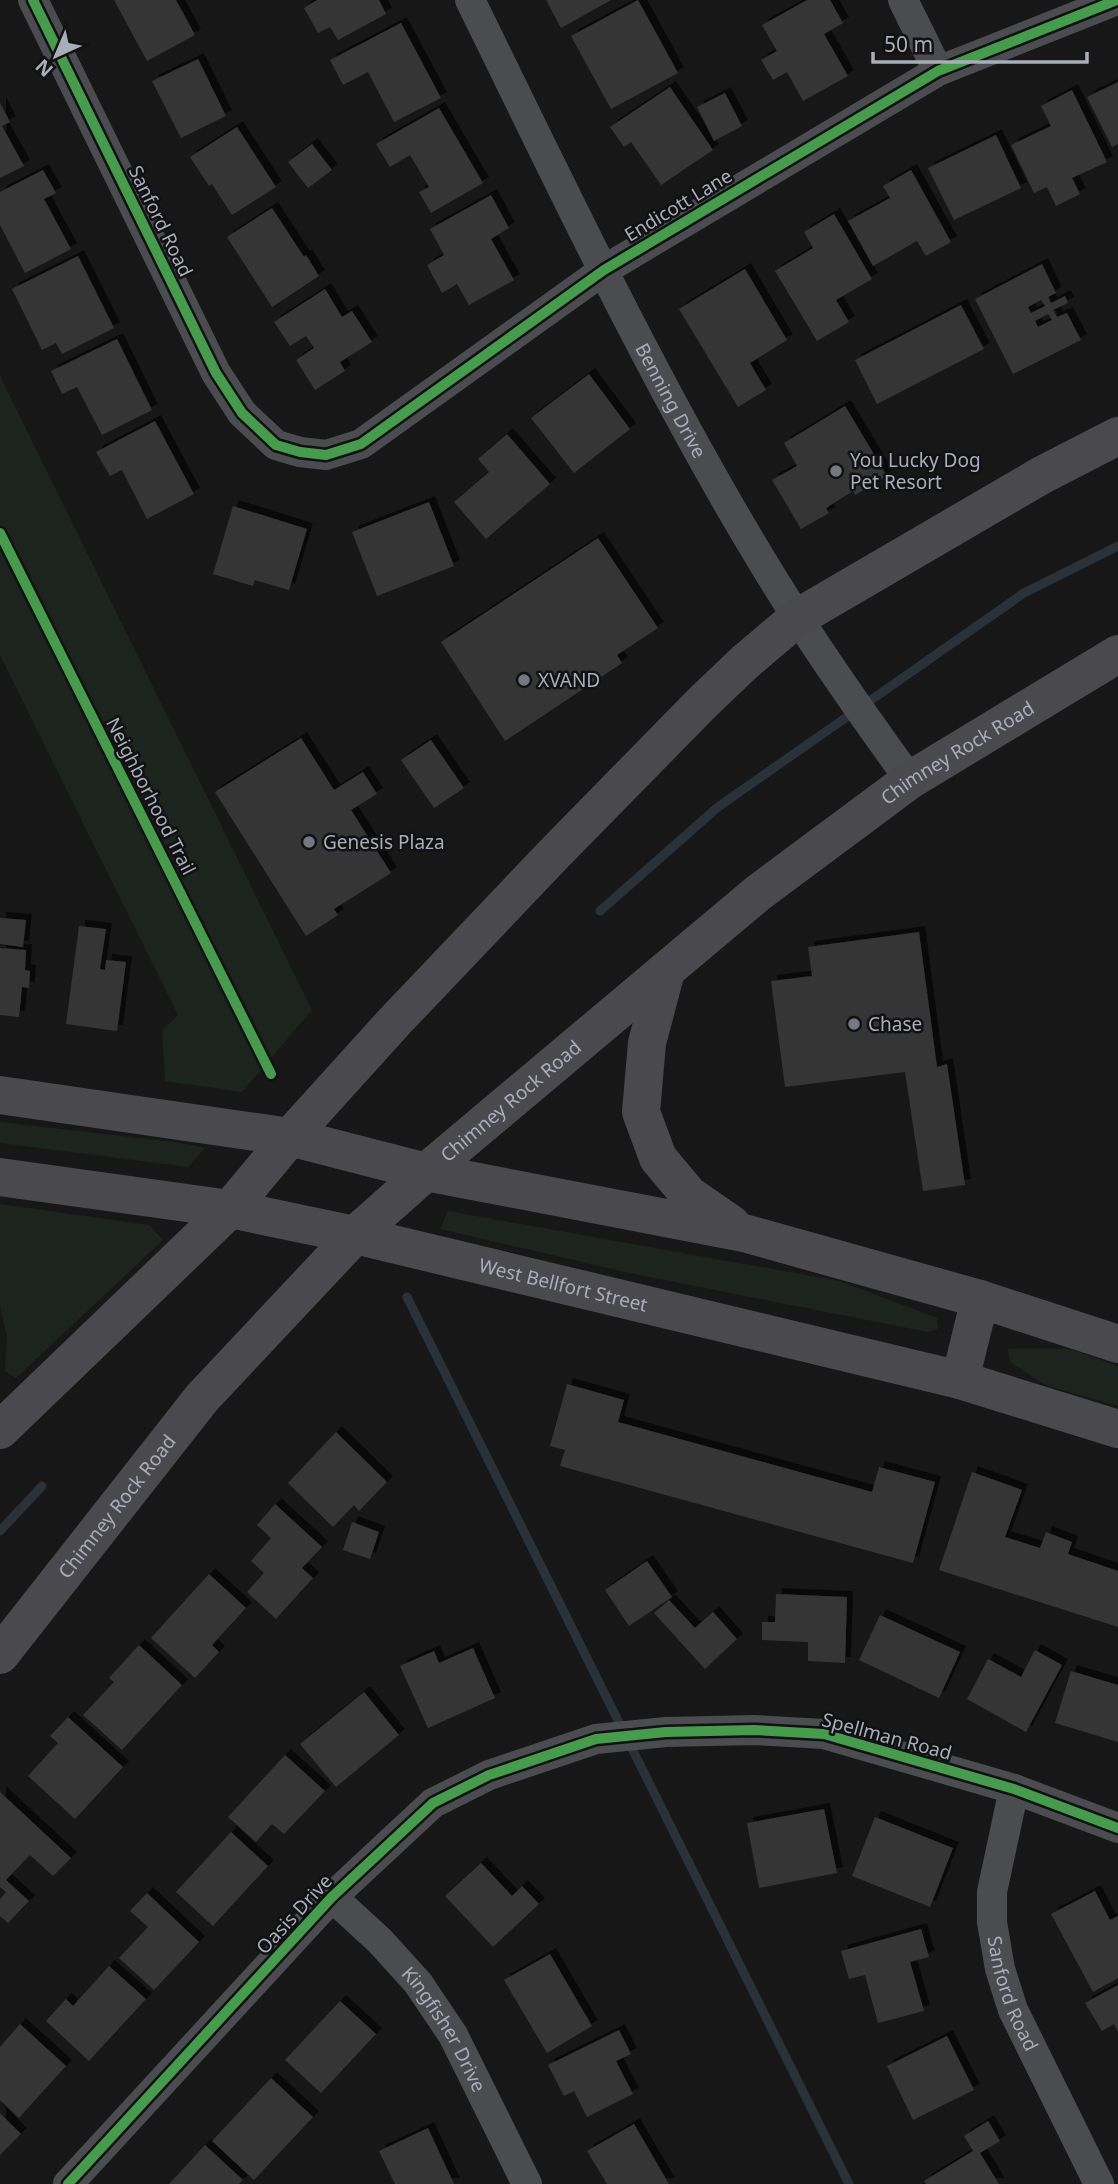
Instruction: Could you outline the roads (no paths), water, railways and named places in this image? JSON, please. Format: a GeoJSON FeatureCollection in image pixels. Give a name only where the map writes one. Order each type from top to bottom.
{"type":"FeatureCollection","features":[{"type":"Feature","properties":{"kind":"main road"},"geometry":{"type":"LineString","coordinates":[[0,1430],[230,1209],[290,1137],[395,1020],[702,702],[745,662],[797,618],[1042,475],[1118,436]]}},
{"type":"Feature","properties":{"kind":"main road","name":"Chimney Rock Road"},"geometry":{"type":"LineString","coordinates":[[0,1655],[202,1398],[355,1235],[758,893],[910,780],[1118,654]]}},
{"type":"Feature","properties":{"kind":"main road"},"geometry":{"type":"LineString","coordinates":[[666,971],[647,1044],[641,1111],[658,1158],[689,1195],[744,1233]]}},
{"type":"Feature","properties":{"kind":"main road"},"geometry":{"type":"LineString","coordinates":[[0,1095],[290,1137],[426,1172],[744,1233],[981,1299],[1118,1344]]}},
{"type":"Feature","properties":{"kind":"main road","name":"West Bellfort Street"},"geometry":{"type":"LineString","coordinates":[[0,1177],[230,1209],[355,1235],[960,1380],[1118,1429]]}},
{"type":"Feature","properties":{"kind":"main road"},"geometry":{"type":"LineString","coordinates":[[960,1380],[981,1299]]}},
{"type":"Feature","properties":{"kind":"street","name":"Sanford Road"},"geometry":{"type":"LineString","coordinates":[[33,0],[216,373],[242,413],[275,445]]}},
{"type":"Feature","properties":{"kind":"street","name":"Benning Drive"},"geometry":{"type":"LineString","coordinates":[[470,0],[604,270],[710,473],[797,618],[910,780]]}},
{"type":"Feature","properties":{"kind":"street"},"geometry":{"type":"LineString","coordinates":[[903,0],[938,71]]}},
{"type":"Feature","properties":{"kind":"street","name":"Endicott Lane"},"geometry":{"type":"LineString","coordinates":[[275,445],[326,455],[361,444],[604,270],[938,71],[1116,0]]}},
{"type":"Feature","properties":{"kind":"street","name":"Spellman Road"},"geometry":{"type":"LineString","coordinates":[[596,1739],[666,1732],[754,1730],[824,1734],[1014,1789],[1118,1828]]}},
{"type":"Feature","properties":{"kind":"street","name":"Oasis Drive"},"geometry":{"type":"LineString","coordinates":[[68,2184],[332,1897],[433,1803],[489,1775],[596,1739]]}},
{"type":"Feature","properties":{"kind":"street","name":"Sanford Road"},"geometry":{"type":"LineString","coordinates":[[1014,1789],[992,1892],[992,1922],[1000,1969],[1013,2010],[1099,2184]]}},
{"type":"Feature","properties":{"kind":"street","name":"Kingfisher Drive"},"geometry":{"type":"LineString","coordinates":[[332,1897],[380,1941],[418,1983],[453,2035],[527,2184]]}},
{"type":"Feature","properties":{"kind":"waterway"},"geometry":{"type":"LineString","coordinates":[[600,911],[718,807],[1024,593],[1118,546]]}},
{"type":"Feature","properties":{"kind":"waterway"},"geometry":{"type":"LineString","coordinates":[[407,1297],[849,2184]]}},
{"type":"Feature","properties":{"kind":"waterway"},"geometry":{"type":"LineString","coordinates":[[0,1531],[42,1486]]}},
{"type":"Feature","properties":{"kind":"place","name":"You Lucky Dog Pet Resort"},"geometry":{"type":"Point","coordinates":[836,471]}},
{"type":"Feature","properties":{"kind":"place","name":"XVAND"},"geometry":{"type":"Point","coordinates":[524,680]}},
{"type":"Feature","properties":{"kind":"place","name":"Genesis Plaza"},"geometry":{"type":"Point","coordinates":[309,842]}},
{"type":"Feature","properties":{"kind":"place","name":"Chase"},"geometry":{"type":"Point","coordinates":[854,1024]}}]}
